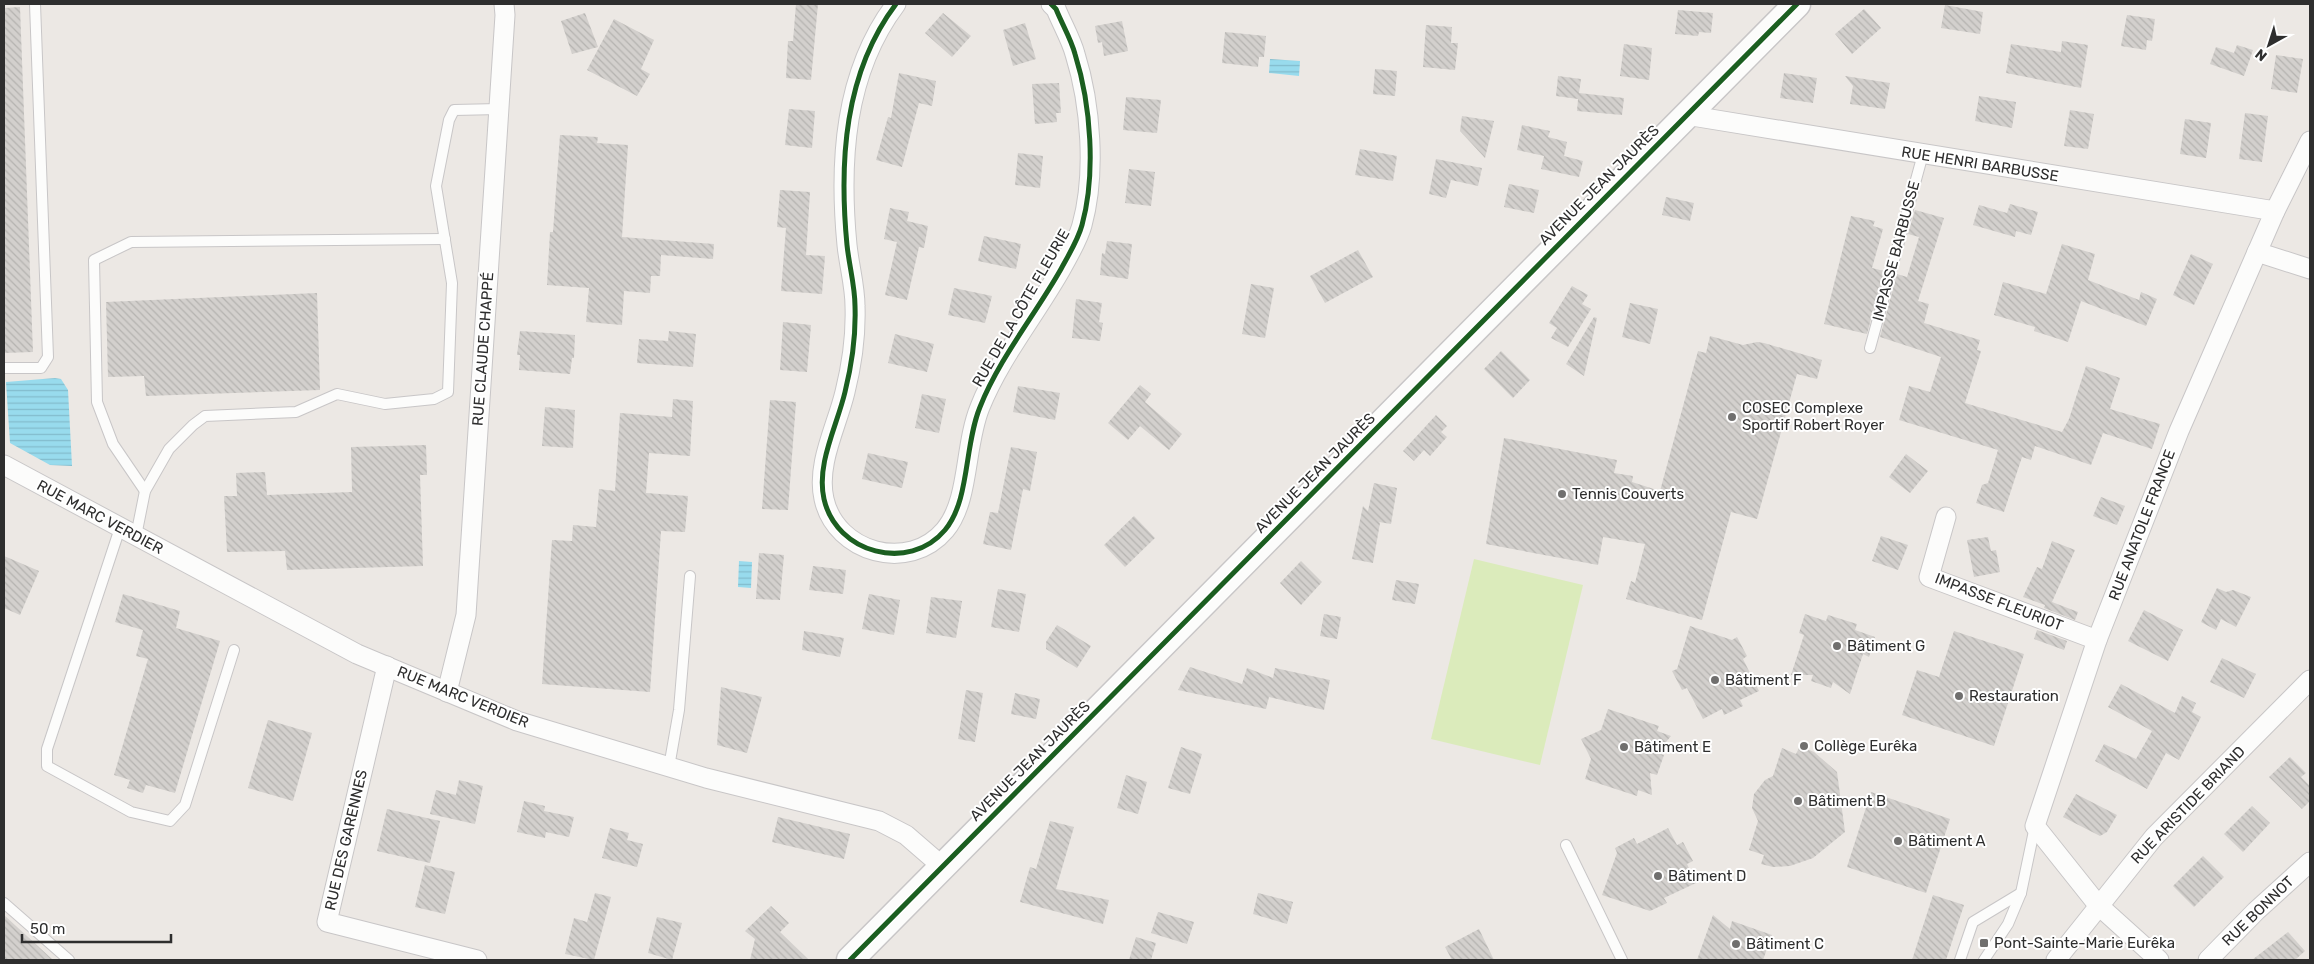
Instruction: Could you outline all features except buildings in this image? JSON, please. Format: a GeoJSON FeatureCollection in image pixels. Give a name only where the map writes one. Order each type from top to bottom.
{"type":"FeatureCollection","features":[{"type":"Feature","properties":{"kind":"main road","name":"AVENUE JEAN JAURÈS"},"geometry":{"type":"LineString","coordinates":[[850,960],[1796,4]]}},
{"type":"Feature","properties":{"kind":"street","name":"RUE CLAUDE CHAPPÉ"},"geometry":{"type":"LineString","coordinates":[[447,692],[466,615],[505,16],[504,4]]}},
{"type":"Feature","properties":{"kind":"street","name":"RUE DE LA CÔTE FLEURIE"},"geometry":{"type":"LineString","coordinates":[[896,4],[885,19],[860,74],[849,111],[843,184],[855,306],[855,328],[845,392],[823,467],[822,484],[824,501],[829,514],[839,530],[853,542],[882,554],[902,554],[918,550],[944,532],[955,515],[961,498],[968,445],[981,403],[994,378],[1062,268],[1081,227],[1086,202],[1089,166],[1088,118],[1075,52],[1056,9],[1051,4]]}},
{"type":"Feature","properties":{"kind":"street","name":"RUE HENRI BARBUSSE"},"geometry":{"type":"LineString","coordinates":[[1686,115],[2275,211]]}},
{"type":"Feature","properties":{"kind":"street","name":"RUE ANATOLE FRANCE"},"geometry":{"type":"LineString","coordinates":[[2036,826],[2097,640],[2179,431],[2275,211],[2310,141]]}},
{"type":"Feature","properties":{"kind":"street"},"geometry":{"type":"LineString","coordinates":[[2258,252],[2310,269]]}},
{"type":"Feature","properties":{"kind":"street","name":"RUE MARC VERDIER"},"geometry":{"type":"LineString","coordinates":[[4,466],[357,654],[517,721],[669,767],[879,821],[906,835],[943,867]]}},
{"type":"Feature","properties":{"kind":"street","name":"IMPASSE FLEURIOT"},"geometry":{"type":"LineString","coordinates":[[1946,517],[1929,577],[2097,640]]}},
{"type":"Feature","properties":{"kind":"street","name":"RUE DES GARENNES"},"geometry":{"type":"LineString","coordinates":[[387,666],[327,922],[477,960]]}},
{"type":"Feature","properties":{"kind":"street","name":"RUE ARISTIDE BRIAND"},"geometry":{"type":"LineString","coordinates":[[2056,960],[2154,837],[2310,680]]}},
{"type":"Feature","properties":{"kind":"street"},"geometry":{"type":"LineString","coordinates":[[2036,826],[2098,905],[2159,960]]}},
{"type":"Feature","properties":{"kind":"street","name":"RUE BONNOT"},"geometry":{"type":"LineString","coordinates":[[2208,960],[2256,910],[2310,862]]}},
{"type":"Feature","properties":{"kind":"lane"},"geometry":{"type":"LineString","coordinates":[[4,368],[41,368],[48,357],[35,4]]}},
{"type":"Feature","properties":{"kind":"lane"},"geometry":{"type":"LineString","coordinates":[[234,650],[185,805],[170,821],[131,812],[47,766],[47,749],[145,491],[169,449],[193,425],[205,416],[296,412],[337,394],[385,404],[434,399],[448,392],[452,283],[436,186],[449,120],[454,110],[499,109]]}},
{"type":"Feature","properties":{"kind":"lane","name":"IMPASSE BARBUSSE"},"geometry":{"type":"LineString","coordinates":[[1870,348],[1923,154]]}},
{"type":"Feature","properties":{"kind":"lane"},"geometry":{"type":"LineString","coordinates":[[145,491],[113,444],[97,402],[94,260],[131,242],[445,239]]}},
{"type":"Feature","properties":{"kind":"lane"},"geometry":{"type":"LineString","coordinates":[[669,767],[679,710],[690,576]]}},
{"type":"Feature","properties":{"kind":"lane"},"geometry":{"type":"LineString","coordinates":[[1984,960],[2008,924],[2021,893],[2036,826]]}},
{"type":"Feature","properties":{"kind":"lane"},"geometry":{"type":"LineString","coordinates":[[1566,845],[1622,960]]}},
{"type":"Feature","properties":{"kind":"lane"},"geometry":{"type":"LineString","coordinates":[[1960,960],[1973,922],[2021,893]]}},
{"type":"Feature","properties":{"kind":"lane"},"geometry":{"type":"LineString","coordinates":[[4,903],[69,960]]}},
{"type":"Feature","properties":{"kind":"green space"},"geometry":{"type":"Polygon","coordinates":[[[1474,559],[1583,585],[1540,765],[1431,739],[1474,559]]]}},
{"type":"Feature","properties":{"kind":"water"},"geometry":{"type":"Polygon","coordinates":[[[1270,59],[1300,61],[1299,76],[1269,73],[1270,59]]]}},
{"type":"Feature","properties":{"kind":"water"},"geometry":{"type":"Polygon","coordinates":[[[61,379],[68,390],[72,466],[50,465],[10,443],[6,382],[61,379]]]}},
{"type":"Feature","properties":{"kind":"water"},"geometry":{"type":"Polygon","coordinates":[[[739,561],[752,562],[751,588],[738,587],[739,561]]]}},
{"type":"Feature","properties":{"kind":"cycle path"},"geometry":{"type":"LineString","coordinates":[[896,4],[879,31],[865,59],[849,119],[845,150],[844,182],[847,245],[855,298],[854,338],[852,360],[845,392],[828,445],[822,486],[824,499],[831,518],[843,533],[858,544],[876,551],[894,553],[913,551],[930,543],[945,530],[953,518],[963,488],[971,438],[980,407],[1007,354],[1061,269],[1082,225],[1089,184],[1090,162],[1090,140],[1085,95],[1069,37],[1056,9],[1051,4]]}},
{"type":"Feature","properties":{"kind":"cycle path"},"geometry":{"type":"LineString","coordinates":[[850,960],[1797,4]]}},
{"type":"Feature","properties":{"kind":"place","name":"COSEC Complexe Sportif Robert Royer"},"geometry":{"type":"Point","coordinates":[1732,417]}},
{"type":"Feature","properties":{"kind":"place","name":"Tennis Couverts"},"geometry":{"type":"Point","coordinates":[1562,494]}},
{"type":"Feature","properties":{"kind":"place","name":"Bâtiment G"},"geometry":{"type":"Point","coordinates":[1837,646]}},
{"type":"Feature","properties":{"kind":"place","name":"Bâtiment F"},"geometry":{"type":"Point","coordinates":[1715,680]}},
{"type":"Feature","properties":{"kind":"place","name":"Restauration"},"geometry":{"type":"Point","coordinates":[1959,696]}},
{"type":"Feature","properties":{"kind":"place","name":"Collège Eurêka"},"geometry":{"type":"Point","coordinates":[1804,746]}},
{"type":"Feature","properties":{"kind":"place","name":"Bâtiment E"},"geometry":{"type":"Point","coordinates":[1624,747]}},
{"type":"Feature","properties":{"kind":"place","name":"Bâtiment B"},"geometry":{"type":"Point","coordinates":[1798,801]}},
{"type":"Feature","properties":{"kind":"place","name":"Bâtiment A"},"geometry":{"type":"Point","coordinates":[1898,841]}},
{"type":"Feature","properties":{"kind":"place","name":"Bâtiment D"},"geometry":{"type":"Point","coordinates":[1658,876]}},
{"type":"Feature","properties":{"kind":"place","name":"Pont-Sainte-Marie Eurêka"},"geometry":{"type":"Point","coordinates":[1984,943]}},
{"type":"Feature","properties":{"kind":"place","name":"Bâtiment C"},"geometry":{"type":"Point","coordinates":[1736,944]}}]}
